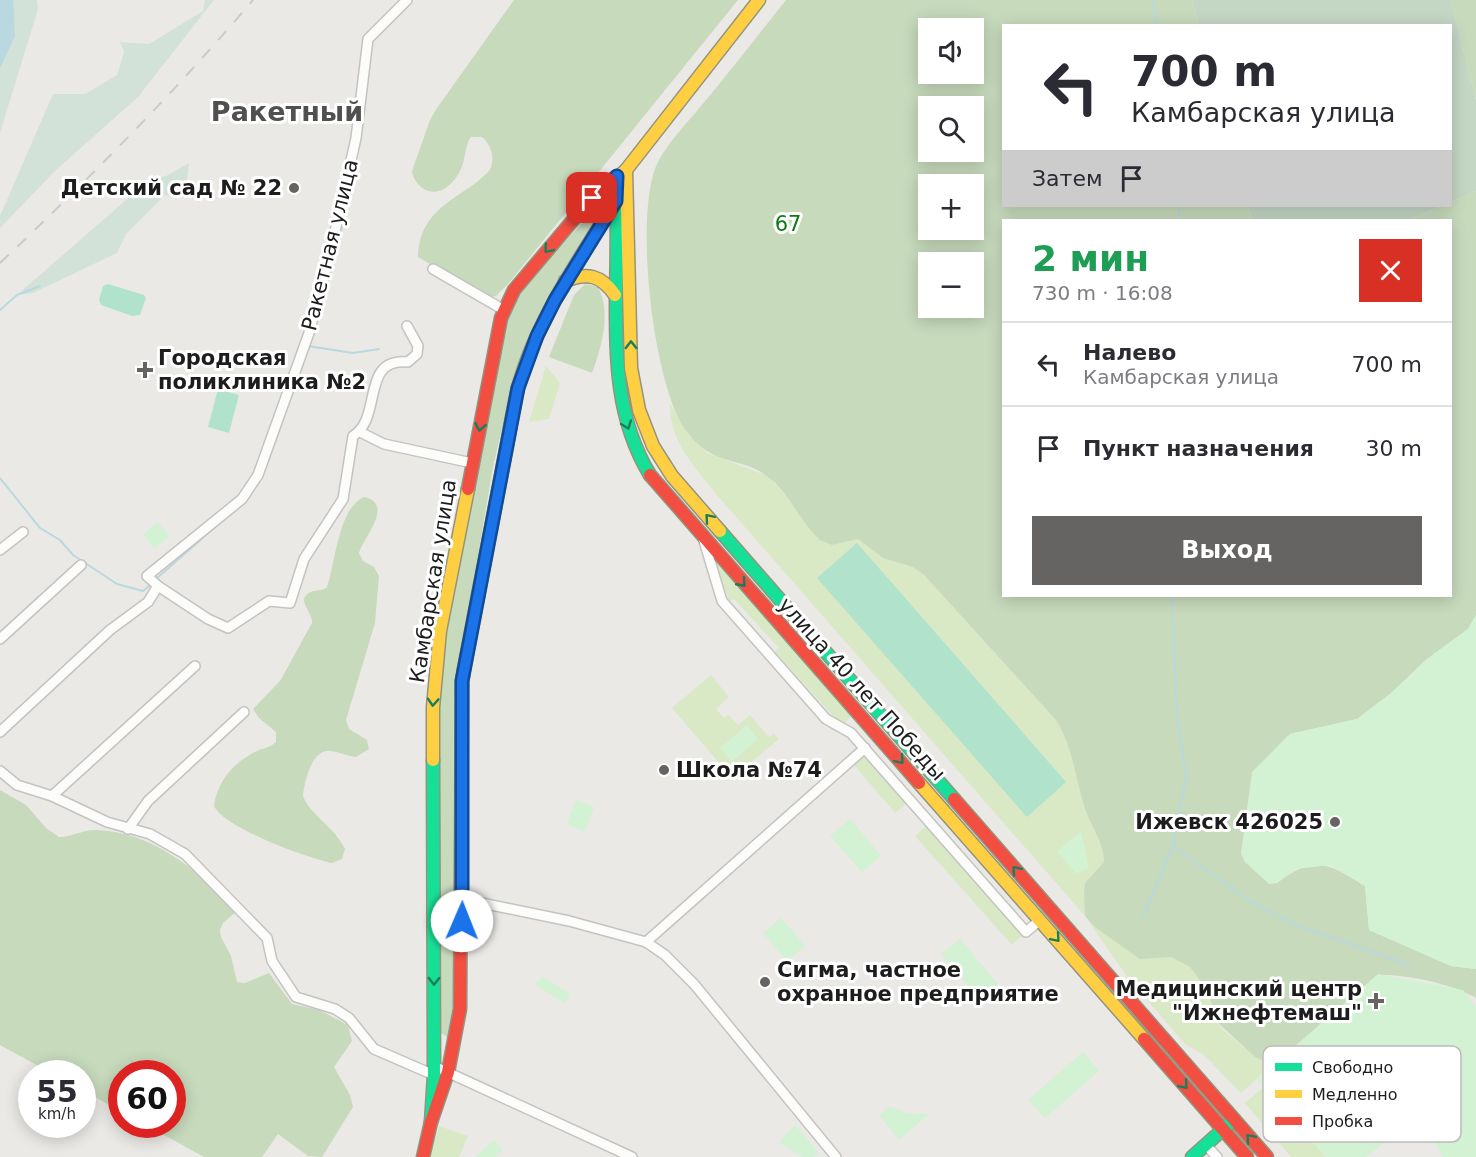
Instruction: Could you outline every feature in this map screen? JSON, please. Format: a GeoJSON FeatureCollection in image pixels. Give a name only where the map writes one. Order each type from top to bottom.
{"type":"FeatureCollection","features":[{"type":"Feature","properties":{"kind":"main road","name":"Камбарская улица"},"geometry":{"type":"LineString","coordinates":[[431,1122],[434,1071],[433,707],[440,631],[504,310],[514,290],[570,223],[623,177],[759,0]]}},
{"type":"Feature","properties":{"kind":"main road","name":"улица 40 лет Победы"},"geometry":{"type":"LineString","coordinates":[[623,177],[616,201],[621,220],[631,368],[639,410],[653,446],[672,476],[1267,1157]]}},
{"type":"Feature","properties":{"kind":"main road","name":"улица 40 лет Победы"},"geometry":{"type":"LineString","coordinates":[[623,177],[615,294],[616,369],[623,414],[637,453],[657,485],[1246,1157]]}},
{"type":"Feature","properties":{"kind":"main road","name":"Камбарская улица"},"geometry":{"type":"LineString","coordinates":[[423,1157],[457,1036],[460,1009],[462,681],[518,388],[537,336],[565,281],[616,201]]}},
{"type":"Feature","properties":{"kind":"main road"},"geometry":{"type":"LineString","coordinates":[[565,281],[576,276],[595,274],[602,277],[615,294]]}},
{"type":"Feature","properties":{"kind":"main road"},"geometry":{"type":"LineString","coordinates":[[434,1029],[441,1038],[448,1042],[457,1036]]}},
{"type":"Feature","properties":{"kind":"main road"},"geometry":{"type":"LineString","coordinates":[[1192,1157],[1234,1119]]}},
{"type":"Feature","properties":{"kind":"street","name":"Ракетная улица"},"geometry":{"type":"LineString","coordinates":[[158,586],[147,576],[242,499],[258,475],[307,339],[330,254],[356,138],[368,39],[407,0]]}},
{"type":"Feature","properties":{"kind":"street"},"geometry":{"type":"LineString","coordinates":[[434,268],[504,310]]}},
{"type":"Feature","properties":{"kind":"street"},"geometry":{"type":"LineString","coordinates":[[0,732],[110,630],[148,602],[158,586],[208,619],[228,628],[270,601],[290,603],[304,559],[343,500],[353,436],[360,432],[383,368],[396,361],[408,362],[417,354],[418,346],[407,326]]}},
{"type":"Feature","properties":{"kind":"street"},"geometry":{"type":"LineString","coordinates":[[360,432],[384,444],[472,463]]}},
{"type":"Feature","properties":{"kind":"street"},"geometry":{"type":"LineString","coordinates":[[0,550],[23,532]]}},
{"type":"Feature","properties":{"kind":"street"},"geometry":{"type":"LineString","coordinates":[[703,540],[722,601],[826,719],[851,732],[1026,932],[1040,920]]}},
{"type":"Feature","properties":{"kind":"street"},"geometry":{"type":"LineString","coordinates":[[0,639],[81,565]]}},
{"type":"Feature","properties":{"kind":"street"},"geometry":{"type":"LineString","coordinates":[[52,796],[195,666]]}},
{"type":"Feature","properties":{"kind":"street"},"geometry":{"type":"LineString","coordinates":[[128,829],[148,801],[244,712]]}},
{"type":"Feature","properties":{"kind":"street"},"geometry":{"type":"LineString","coordinates":[[646,942],[865,748]]}},
{"type":"Feature","properties":{"kind":"street"},"geometry":{"type":"LineString","coordinates":[[0,771],[17,785],[52,796],[128,829],[150,834],[185,854],[267,938],[272,961],[296,997],[335,1009],[349,1018],[374,1049],[434,1071],[448,1072],[632,1157]]}},
{"type":"Feature","properties":{"kind":"street"},"geometry":{"type":"LineString","coordinates":[[901,790],[915,777]]}},
{"type":"Feature","properties":{"kind":"street"},"geometry":{"type":"LineString","coordinates":[[462,899],[569,921],[646,942],[665,955],[694,984],[836,1157]]}},
{"type":"Feature","properties":{"kind":"street"},"geometry":{"type":"LineString","coordinates":[[1206,1145],[1217,1157]]}},
{"type":"Feature","properties":{"kind":"green space"},"geometry":{"type":"Polygon","coordinates":[[[514,0],[738,0],[508,284],[496,296],[487,298],[418,257],[426,226],[434,215],[490,170],[492,152],[488,144],[482,137],[471,137],[458,175],[450,185],[439,191],[427,191],[421,187],[412,171],[430,120],[437,108],[514,0]]]}},
{"type":"Feature","properties":{"kind":"green space","name":"67"},"geometry":{"type":"Polygon","coordinates":[[[786,0],[1192,0],[1199,24],[1002,24],[1002,207],[1248,207],[1252,219],[1002,219],[1002,597],[1452,597],[1452,219],[1410,219],[1440,207],[1452,207],[1452,202],[1476,191],[1476,615],[1468,629],[1427,659],[1390,694],[1357,719],[1290,734],[1253,772],[1241,854],[1277,883],[1302,868],[1322,865],[1341,872],[1365,886],[1369,930],[1451,966],[1476,969],[1476,998],[1455,988],[1429,981],[1379,975],[1296,1046],[1263,1046],[1263,1061],[1255,1057],[1216,1021],[1209,993],[1190,967],[1171,957],[1140,959],[1096,928],[1085,916],[1084,893],[1085,883],[1104,862],[1103,855],[1100,842],[1085,809],[1066,741],[1056,720],[924,575],[913,567],[883,558],[858,539],[832,545],[820,540],[776,484],[758,470],[718,457],[697,444],[687,432],[675,410],[664,378],[656,340],[650,298],[647,217],[651,184],[659,160],[786,0]]]}},
{"type":"Feature","properties":{"kind":"green space"},"geometry":{"type":"Polygon","coordinates":[[[1192,0],[1451,0],[1476,100],[1476,191],[1452,202],[1452,24],[1199,24],[1192,0]]]}},
{"type":"Feature","properties":{"kind":"green space"},"geometry":{"type":"Polygon","coordinates":[[[1451,0],[1476,0],[1476,100],[1451,0]]]}},
{"type":"Feature","properties":{"kind":"green space"},"geometry":{"type":"Polygon","coordinates":[[[599,206],[598,218],[561,275],[530,336],[512,385],[493,467],[454,697],[453,1027],[447,1037],[441,1033],[439,697],[441,664],[504,332],[515,299],[535,272],[599,206]]]}},
{"type":"Feature","properties":{"kind":"green space"},"geometry":{"type":"Polygon","coordinates":[[[1248,207],[1440,207],[1410,219],[1252,219],[1248,207]]]}},
{"type":"Feature","properties":{"kind":"green space"},"geometry":{"type":"Polygon","coordinates":[[[108,284],[144,295],[146,298],[140,315],[132,316],[101,305],[99,300],[103,286],[108,284]]]}},
{"type":"Feature","properties":{"kind":"green space"},"geometry":{"type":"Polygon","coordinates":[[[585,284],[598,287],[605,319],[602,342],[592,373],[549,357],[574,295],[585,284]]]}},
{"type":"Feature","properties":{"kind":"green space"},"geometry":{"type":"Polygon","coordinates":[[[546,366],[560,383],[549,419],[529,422],[546,366]]]}},
{"type":"Feature","properties":{"kind":"green space"},"geometry":{"type":"Polygon","coordinates":[[[218,389],[239,395],[229,433],[208,427],[218,389]]]}},
{"type":"Feature","properties":{"kind":"green space"},"geometry":{"type":"Polygon","coordinates":[[[670,403],[686,432],[707,453],[768,476],[832,545],[858,539],[883,558],[913,567],[924,575],[1056,720],[1066,741],[1085,809],[1103,855],[1104,862],[1085,883],[1096,928],[1140,958],[1171,957],[1190,967],[1209,993],[1216,1021],[1222,1029],[1255,1057],[1263,1061],[1263,1073],[1241,1093],[1204,1055],[1185,1044],[1128,978],[1085,916],[716,494],[684,452],[678,441],[670,403]]]}},
{"type":"Feature","properties":{"kind":"green space"},"geometry":{"type":"Polygon","coordinates":[[[364,497],[373,501],[377,506],[377,514],[359,553],[363,561],[374,567],[379,576],[375,623],[346,720],[349,729],[367,740],[369,749],[356,757],[330,751],[321,753],[309,769],[303,796],[306,803],[335,834],[345,849],[342,859],[332,863],[287,849],[249,832],[221,815],[214,806],[222,781],[227,774],[247,756],[276,742],[276,732],[259,718],[253,709],[280,681],[312,623],[304,603],[305,596],[327,587],[343,525],[355,503],[364,497]]]}},
{"type":"Feature","properties":{"kind":"green space"},"geometry":{"type":"Polygon","coordinates":[[[158,522],[170,536],[154,549],[143,534],[158,522]]]}},
{"type":"Feature","properties":{"kind":"green space"},"geometry":{"type":"Polygon","coordinates":[[[857,543],[1066,782],[1027,817],[817,578],[857,543]]]}},
{"type":"Feature","properties":{"kind":"green space"},"geometry":{"type":"Polygon","coordinates":[[[716,562],[852,716],[844,723],[836,719],[775,652],[779,648],[735,600],[729,600],[716,562]]]}},
{"type":"Feature","properties":{"kind":"green space"},"geometry":{"type":"Polygon","coordinates":[[[1476,615],[1476,969],[1451,966],[1369,930],[1365,886],[1330,865],[1296,869],[1277,883],[1269,884],[1245,862],[1241,854],[1252,772],[1290,734],[1357,719],[1390,694],[1427,659],[1468,629],[1476,615]]]}},
{"type":"Feature","properties":{"kind":"green space"},"geometry":{"type":"Polygon","coordinates":[[[711,675],[729,697],[716,709],[724,718],[729,715],[738,725],[750,715],[769,737],[774,734],[779,739],[732,778],[672,708],[711,675]]]}},
{"type":"Feature","properties":{"kind":"green space"},"geometry":{"type":"Polygon","coordinates":[[[747,725],[758,739],[732,762],[720,748],[747,725]]]}},
{"type":"Feature","properties":{"kind":"green space"},"geometry":{"type":"Polygon","coordinates":[[[865,748],[910,800],[895,813],[850,760],[865,748]]]}},
{"type":"Feature","properties":{"kind":"green space"},"geometry":{"type":"Polygon","coordinates":[[[0,790],[26,805],[46,828],[59,837],[95,830],[136,837],[154,845],[187,866],[235,904],[238,910],[223,923],[220,930],[221,937],[231,956],[237,982],[245,983],[269,973],[292,1004],[319,1010],[348,1025],[352,1041],[334,1067],[350,1095],[353,1107],[322,1157],[308,1156],[278,1134],[262,1157],[204,1157],[170,1138],[186,1138],[186,1060],[108,1060],[108,1104],[96,1098],[96,1060],[27,1060],[0,1045],[0,790]]]}},
{"type":"Feature","properties":{"kind":"green space"},"geometry":{"type":"Polygon","coordinates":[[[576,800],[594,807],[585,832],[567,824],[576,800]]]}},
{"type":"Feature","properties":{"kind":"green space"},"geometry":{"type":"Polygon","coordinates":[[[850,819],[881,856],[862,872],[830,836],[850,819]]]}},
{"type":"Feature","properties":{"kind":"green space"},"geometry":{"type":"Polygon","coordinates":[[[930,823],[1026,932],[1012,945],[915,836],[930,823]]]}},
{"type":"Feature","properties":{"kind":"green space"},"geometry":{"type":"Polygon","coordinates":[[[1081,831],[1089,868],[1076,874],[1057,851],[1081,831]]]}},
{"type":"Feature","properties":{"kind":"green space"},"geometry":{"type":"Polygon","coordinates":[[[781,918],[805,946],[787,961],[763,933],[781,918]]]}},
{"type":"Feature","properties":{"kind":"green space"},"geometry":{"type":"Polygon","coordinates":[[[960,939],[998,984],[980,1000],[941,954],[960,939]]]}},
{"type":"Feature","properties":{"kind":"green space"},"geometry":{"type":"Polygon","coordinates":[[[1378,974],[1463,990],[1476,1007],[1476,1157],[1443,1157],[1434,1142],[1461,1142],[1461,1046],[1295,1046],[1378,974]]]}},
{"type":"Feature","properties":{"kind":"green space"},"geometry":{"type":"Polygon","coordinates":[[[542,976],[570,994],[565,1003],[535,985],[542,976]]]}},
{"type":"Feature","properties":{"kind":"green space"},"geometry":{"type":"Polygon","coordinates":[[[1083,1052],[1099,1071],[1045,1118],[1028,1100],[1083,1052]]]}},
{"type":"Feature","properties":{"kind":"green space"},"geometry":{"type":"Polygon","coordinates":[[[1263,1074],[1263,1086],[1257,1079],[1263,1074]]]}},
{"type":"Feature","properties":{"kind":"green space"},"geometry":{"type":"Polygon","coordinates":[[[1263,1088],[1263,1124],[1245,1103],[1263,1088]]]}},
{"type":"Feature","properties":{"kind":"green space"},"geometry":{"type":"Polygon","coordinates":[[[890,1106],[907,1113],[929,1114],[899,1140],[879,1115],[890,1106]]]}},
{"type":"Feature","properties":{"kind":"green space"},"geometry":{"type":"Polygon","coordinates":[[[795,1125],[819,1153],[814,1157],[802,1157],[779,1142],[795,1125]]]}},
{"type":"Feature","properties":{"kind":"green space"},"geometry":{"type":"Polygon","coordinates":[[[439,1126],[468,1136],[459,1157],[430,1157],[439,1126]]]}},
{"type":"Feature","properties":{"kind":"green space"},"geometry":{"type":"Polygon","coordinates":[[[494,1140],[503,1150],[495,1157],[475,1157],[494,1140]]]}},
{"type":"Feature","properties":{"kind":"green space"},"geometry":{"type":"Polygon","coordinates":[[[1278,1142],[1313,1142],[1326,1157],[1291,1157],[1278,1142]]]}},
{"type":"Feature","properties":{"kind":"green space"},"geometry":{"type":"Polygon","coordinates":[[[1313,1142],[1386,1142],[1366,1157],[1326,1157],[1313,1142]]]}},
{"type":"Feature","properties":{"kind":"shaded area"},"geometry":{"type":"Polygon","coordinates":[[[0,0],[37,0],[38,9],[0,133],[0,0]]]}},
{"type":"Feature","properties":{"kind":"shaded area"},"geometry":{"type":"Polygon","coordinates":[[[205,0],[214,0],[138,97],[55,171],[0,228],[0,216],[53,94],[85,94],[117,75],[124,52],[120,42],[149,44],[203,11],[205,0]]]}},
{"type":"Feature","properties":{"kind":"shaded area"},"geometry":{"type":"Polygon","coordinates":[[[189,163],[186,189],[182,198],[165,195],[126,234],[117,253],[33,293],[17,295],[149,180],[166,176],[189,163]]]}},
{"type":"Feature","properties":{"kind":"water"},"geometry":{"type":"Polygon","coordinates":[[[0,0],[13,0],[15,36],[0,68],[0,0]]]}},
{"type":"Feature","properties":{"kind":"waterway"},"geometry":{"type":"LineString","coordinates":[[1153,0],[1157,24]]}},
{"type":"Feature","properties":{"kind":"waterway"},"geometry":{"type":"LineString","coordinates":[[320,309],[336,256],[362,128]]}},
{"type":"Feature","properties":{"kind":"waterway"},"geometry":{"type":"LineString","coordinates":[[1179,207],[1179,219]]}},
{"type":"Feature","properties":{"kind":"waterway"},"geometry":{"type":"LineString","coordinates":[[0,310],[17,295],[40,286]]}},
{"type":"Feature","properties":{"kind":"waterway"},"geometry":{"type":"LineString","coordinates":[[308,346],[353,353],[379,349]]}},
{"type":"Feature","properties":{"kind":"waterway"},"geometry":{"type":"LineString","coordinates":[[267,464],[276,438]]}},
{"type":"Feature","properties":{"kind":"waterway"},"geometry":{"type":"LineString","coordinates":[[0,478],[40,528],[60,540],[73,555],[117,584],[143,591],[149,586]]}},
{"type":"Feature","properties":{"kind":"waterway"},"geometry":{"type":"LineString","coordinates":[[156,579],[231,513]]}},
{"type":"Feature","properties":{"kind":"waterway"},"geometry":{"type":"LineString","coordinates":[[1143,917],[1173,846],[1186,778],[1177,713],[1172,597]]}},
{"type":"Feature","properties":{"kind":"waterway"},"geometry":{"type":"LineString","coordinates":[[1173,846],[1250,901],[1293,924],[1409,965]]}},
{"type":"Feature","properties":{"kind":"railway"},"geometry":{"type":"LineString","coordinates":[[0,263],[130,135],[193,69],[253,0]]}},
{"type":"Feature","properties":{"kind":"traffic: fast"},"geometry":{"type":"LineString","coordinates":[[617,176],[616,320],[620,388],[630,432],[650,475]]}},
{"type":"Feature","properties":{"kind":"traffic: fast"},"geometry":{"type":"LineString","coordinates":[[720,531],[954,799]]}},
{"type":"Feature","properties":{"kind":"traffic: fast"},"geometry":{"type":"LineString","coordinates":[[431,1122],[434,1075],[433,760]]}},
{"type":"Feature","properties":{"kind":"traffic: fast"},"geometry":{"type":"LineString","coordinates":[[1192,1157],[1229,1124]]}},
{"type":"Feature","properties":{"kind":"traffic: slow"},"geometry":{"type":"LineString","coordinates":[[579,213],[626,170],[759,0]]}},
{"type":"Feature","properties":{"kind":"traffic: slow"},"geometry":{"type":"LineString","coordinates":[[626,170],[631,368],[639,410],[653,446],[672,476],[720,531]]}},
{"type":"Feature","properties":{"kind":"traffic: slow"},"geometry":{"type":"LineString","coordinates":[[565,281],[573,278],[593,277],[604,283],[615,295]]}},
{"type":"Feature","properties":{"kind":"traffic: slow"},"geometry":{"type":"LineString","coordinates":[[464,669],[508,439]]}},
{"type":"Feature","properties":{"kind":"traffic: slow"},"geometry":{"type":"LineString","coordinates":[[433,760],[433,707],[440,631],[468,489]]}},
{"type":"Feature","properties":{"kind":"traffic: slow"},"geometry":{"type":"LineString","coordinates":[[919,783],[1144,1039]]}},
{"type":"Feature","properties":{"kind":"traffic: jam"},"geometry":{"type":"LineString","coordinates":[[508,439],[518,388],[536,339],[559,292],[614,203]]}},
{"type":"Feature","properties":{"kind":"traffic: jam"},"geometry":{"type":"LineString","coordinates":[[468,489],[501,318],[514,290],[579,213]]}},
{"type":"Feature","properties":{"kind":"traffic: jam"},"geometry":{"type":"LineString","coordinates":[[650,475],[919,783]]}},
{"type":"Feature","properties":{"kind":"traffic: jam"},"geometry":{"type":"LineString","coordinates":[[423,1157],[431,1122],[448,1072],[460,1009],[462,681],[464,669]]}},
{"type":"Feature","properties":{"kind":"traffic: jam"},"geometry":{"type":"LineString","coordinates":[[954,799],[1267,1157]]}},
{"type":"Feature","properties":{"kind":"traffic: jam"},"geometry":{"type":"LineString","coordinates":[[1144,1039],[1247,1157]]}},
{"type":"Feature","properties":{"kind":"place","name":"Детский сад № 22"},"geometry":{"type":"Point","coordinates":[294,188]}},
{"type":"Feature","properties":{"kind":"place","name":"Городская поликлиника №2"},"geometry":{"type":"Point","coordinates":[145,370]}},
{"type":"Feature","properties":{"kind":"place","name":"Школа №74"},"geometry":{"type":"Point","coordinates":[664,770]}},
{"type":"Feature","properties":{"kind":"place","name":"Ижевск 426025"},"geometry":{"type":"Point","coordinates":[1335,822]}},
{"type":"Feature","properties":{"kind":"place","name":"Сигма, частное охранное предприятие"},"geometry":{"type":"Point","coordinates":[765,982]}},
{"type":"Feature","properties":{"kind":"place","name":"Медицинский центр \"Ижнефтемаш\""},"geometry":{"type":"Point","coordinates":[1376,1001]}},
{"type":"Feature","properties":{"kind":"district","name":"Ракетный"},"geometry":{"type":"Point","coordinates":[287,111]}},
{"type":"Feature","properties":{"kind":"route"},"geometry":{"type":"LineString","coordinates":[[462,921],[462,681],[518,388],[537,336],[555,300],[616,201],[617,176],[592,198]]}}]}
